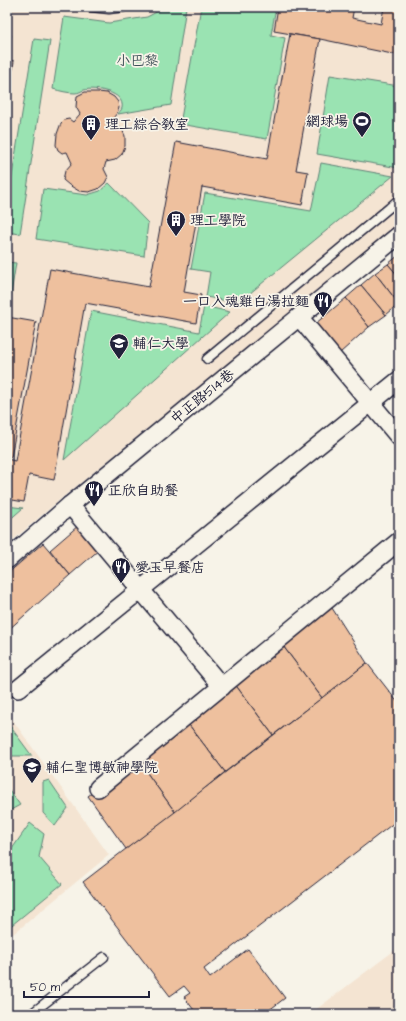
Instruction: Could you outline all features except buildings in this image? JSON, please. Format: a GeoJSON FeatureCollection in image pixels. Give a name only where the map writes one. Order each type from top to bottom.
{"type":"FeatureCollection","features":[{"type":"Feature","properties":{"kind":"street","name":"中正路514巷"},"geometry":{"type":"LineString","coordinates":[[7,560],[70,505],[399,235]]}},
{"type":"Feature","properties":{"kind":"street"},"geometry":{"type":"LineString","coordinates":[[299,317],[399,437]]}},
{"type":"Feature","properties":{"kind":"street"},"geometry":{"type":"LineString","coordinates":[[18,689],[399,380]]}},
{"type":"Feature","properties":{"kind":"street"},"geometry":{"type":"LineString","coordinates":[[70,505],[222,686]]}},
{"type":"Feature","properties":{"kind":"street"},"geometry":{"type":"LineString","coordinates":[[98,788],[399,541]]}},
{"type":"Feature","properties":{"kind":"lane"},"geometry":{"type":"LineString","coordinates":[[91,7],[109,9],[124,7]]}},
{"type":"Feature","properties":{"kind":"lane"},"geometry":{"type":"LineString","coordinates":[[207,359],[399,199]]}},
{"type":"Feature","properties":{"kind":"lane"},"geometry":{"type":"LineString","coordinates":[[31,1014],[104,956]]}},
{"type":"Feature","properties":{"kind":"shaded area","name":"輔仁大學"},"geometry":{"type":"Polygon","coordinates":[[[7,7],[399,7],[399,224],[63,497],[7,545],[7,7]]]}},
{"type":"Feature","properties":{"kind":"shaded area","name":"輔仁聖博敏神學院"},"geometry":{"type":"Polygon","coordinates":[[[7,712],[109,855],[7,939],[7,712]]]}},
{"type":"Feature","properties":{"kind":"shaded area"},"geometry":{"type":"Polygon","coordinates":[[[399,947],[399,1014],[310,1014],[399,947]]]}},
{"type":"Feature","properties":{"kind":"green space","name":"小巴黎"},"geometry":{"type":"Polygon","coordinates":[[[166,7],[186,7],[171,105],[118,114],[122,108],[122,103],[114,94],[95,89],[72,93],[53,89],[64,17],[109,23],[147,17],[166,7]]]}},
{"type":"Feature","properties":{"kind":"green space"},"geometry":{"type":"Polygon","coordinates":[[[201,7],[276,7],[271,35],[285,38],[267,139],[180,124],[201,7]]]}},
{"type":"Feature","properties":{"kind":"green space"},"geometry":{"type":"Polygon","coordinates":[[[34,39],[50,41],[20,234],[7,232],[7,207],[34,39]]]}},
{"type":"Feature","properties":{"kind":"green space"},"geometry":{"type":"Polygon","coordinates":[[[330,75],[399,86],[399,168],[317,154],[330,75]]]}},
{"type":"Feature","properties":{"kind":"green space"},"geometry":{"type":"Polygon","coordinates":[[[321,163],[393,176],[238,303],[206,297],[210,272],[191,269],[205,193],[311,211],[321,163]]]}},
{"type":"Feature","properties":{"kind":"green space"},"geometry":{"type":"Polygon","coordinates":[[[109,183],[148,223],[144,256],[36,239],[43,189],[87,195],[100,191],[109,183]]]}},
{"type":"Feature","properties":{"kind":"green space"},"geometry":{"type":"Polygon","coordinates":[[[7,262],[16,263],[10,300],[7,299],[7,262]]]}},
{"type":"Feature","properties":{"kind":"green space"},"geometry":{"type":"Polygon","coordinates":[[[204,306],[230,312],[64,460],[91,311],[199,332],[204,306]]]}},
{"type":"Feature","properties":{"kind":"green space"},"geometry":{"type":"Polygon","coordinates":[[[7,506],[23,508],[7,522],[7,506]]]}},
{"type":"Feature","properties":{"kind":"green space"},"geometry":{"type":"Polygon","coordinates":[[[7,722],[32,756],[8,756],[7,722]]]}},
{"type":"Feature","properties":{"kind":"green space"},"geometry":{"type":"Polygon","coordinates":[[[49,780],[68,808],[55,826],[43,813],[43,782],[49,780]]]}},
{"type":"Feature","properties":{"kind":"green space"},"geometry":{"type":"Polygon","coordinates":[[[7,787],[20,805],[7,812],[7,787]]]}},
{"type":"Feature","properties":{"kind":"green space"},"geometry":{"type":"Polygon","coordinates":[[[30,823],[44,834],[39,857],[62,884],[7,929],[7,856],[30,823]]]}},
{"type":"Feature","properties":{"kind":"place","name":"網球場"},"geometry":{"type":"Point","coordinates":[362,138]}},
{"type":"Feature","properties":{"kind":"place","name":"理工綜合教室"},"geometry":{"type":"Point","coordinates":[91,141]}},
{"type":"Feature","properties":{"kind":"place","name":"理工學院"},"geometry":{"type":"Point","coordinates":[176,237]}},
{"type":"Feature","properties":{"kind":"place","name":"一口入魂雞白湯拉麵"},"geometry":{"type":"Point","coordinates":[323,318]}},
{"type":"Feature","properties":{"kind":"place","name":"輔仁大學"},"geometry":{"type":"Point","coordinates":[119,360]}},
{"type":"Feature","properties":{"kind":"place","name":"正欣自助餐"},"geometry":{"type":"Point","coordinates":[94,507]}},
{"type":"Feature","properties":{"kind":"place","name":"愛玉早餐店"},"geometry":{"type":"Point","coordinates":[121,584]}},
{"type":"Feature","properties":{"kind":"place","name":"輔仁聖博敏神學院"},"geometry":{"type":"Point","coordinates":[32,784]}}]}
